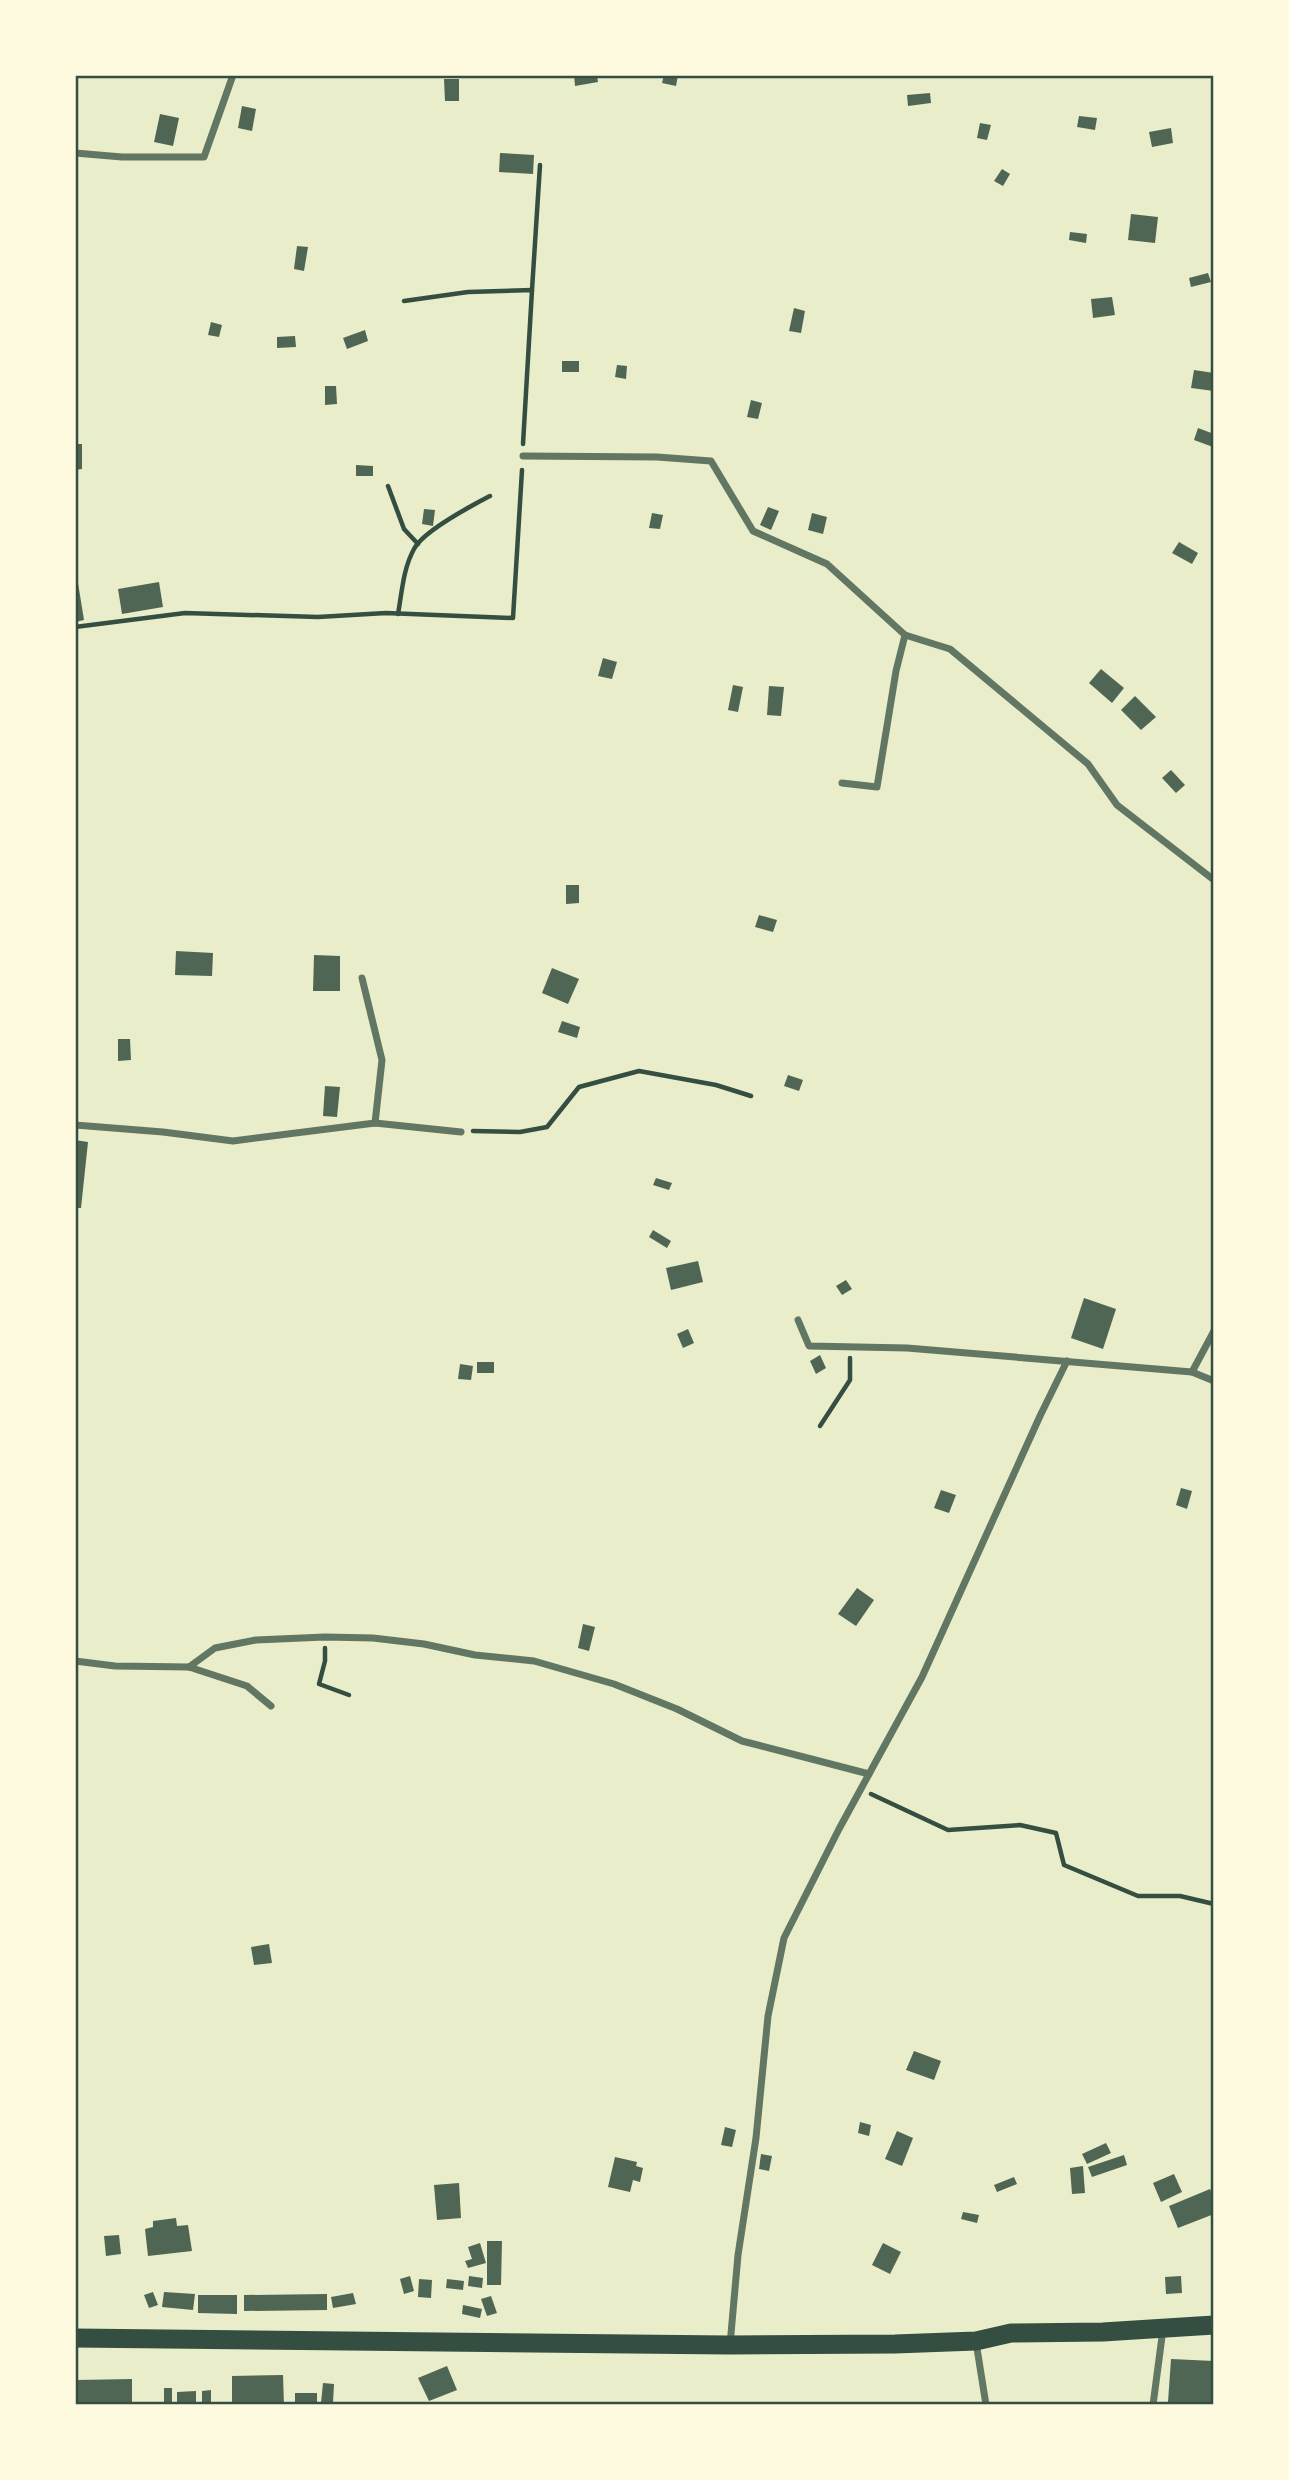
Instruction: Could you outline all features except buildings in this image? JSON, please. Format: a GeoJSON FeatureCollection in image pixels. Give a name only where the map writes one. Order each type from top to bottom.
{"type":"FeatureCollection","features":[{"type":"Feature","properties":{"kind":"highway"},"geometry":{"type":"LineString","coordinates":[[75,2338],[730,2345],[895,2344],[976,2341],[1011,2333],[1103,2332],[1214,2325]]}},
{"type":"Feature","properties":{"kind":"street"},"geometry":{"type":"LineString","coordinates":[[75,153],[122,157],[204,157],[233,75]]}},
{"type":"Feature","properties":{"kind":"street"},"geometry":{"type":"LineString","coordinates":[[523,456],[657,457],[711,461],[753,531],[827,564],[905,635],[950,649],[1088,764],[1117,805],[1214,880]]}},
{"type":"Feature","properties":{"kind":"street"},"geometry":{"type":"LineString","coordinates":[[842,783],[877,787],[896,671],[905,635]]}},
{"type":"Feature","properties":{"kind":"street"},"geometry":{"type":"LineString","coordinates":[[362,978],[382,1060],[375,1122]]}},
{"type":"Feature","properties":{"kind":"street"},"geometry":{"type":"LineString","coordinates":[[75,1125],[233,1141],[375,1122],[461,1132]]}},
{"type":"Feature","properties":{"kind":"street"},"geometry":{"type":"LineString","coordinates":[[798,1320],[809,1346],[907,1348],[1067,1361],[1192,1372],[1214,1381]]}},
{"type":"Feature","properties":{"kind":"street"},"geometry":{"type":"LineString","coordinates":[[1192,1372],[1214,1331]]}},
{"type":"Feature","properties":{"kind":"street"},"geometry":{"type":"LineString","coordinates":[[730,2345],[738,2255],[756,2138],[768,2017],[784,1938],[922,1677],[1067,1361]]}},
{"type":"Feature","properties":{"kind":"street"},"geometry":{"type":"LineString","coordinates":[[189,1667],[215,1648],[256,1640],[325,1637],[373,1638],[424,1644],[475,1655],[534,1661],[614,1684],[677,1709],[742,1741],[869,1774]]}},
{"type":"Feature","properties":{"kind":"street"},"geometry":{"type":"LineString","coordinates":[[75,1661],[115,1666],[189,1667],[247,1686],[271,1706]]}},
{"type":"Feature","properties":{"kind":"street"},"geometry":{"type":"LineString","coordinates":[[1153,2405],[1163,2329]]}},
{"type":"Feature","properties":{"kind":"street"},"geometry":{"type":"LineString","coordinates":[[976,2341],[986,2405]]}},
{"type":"Feature","properties":{"kind":"path"},"geometry":{"type":"LineString","coordinates":[[75,627],[185,613],[318,617],[398,614],[513,618],[540,165]]}},
{"type":"Feature","properties":{"kind":"path"},"geometry":{"type":"LineString","coordinates":[[404,301],[468,292],[532,289]]}},
{"type":"Feature","properties":{"kind":"path"},"geometry":{"type":"LineString","coordinates":[[388,486],[404,529],[418,544]]}},
{"type":"Feature","properties":{"kind":"path"},"geometry":{"type":"LineString","coordinates":[[398,614],[404,574],[415,546],[452,516],[490,496]]}},
{"type":"Feature","properties":{"kind":"path"},"geometry":{"type":"LineString","coordinates":[[461,1132],[520,1132],[547,1127],[579,1087],[639,1071],[716,1085],[751,1096]]}},
{"type":"Feature","properties":{"kind":"path"},"geometry":{"type":"LineString","coordinates":[[820,1426],[850,1380],[849,1347]]}},
{"type":"Feature","properties":{"kind":"path"},"geometry":{"type":"LineString","coordinates":[[325,1637],[326,1661],[319,1684],[349,1695]]}},
{"type":"Feature","properties":{"kind":"path"},"geometry":{"type":"LineString","coordinates":[[861,1789],[948,1830],[1020,1825],[1056,1833],[1064,1865],[1138,1896],[1180,1896],[1214,1903]]}}]}
